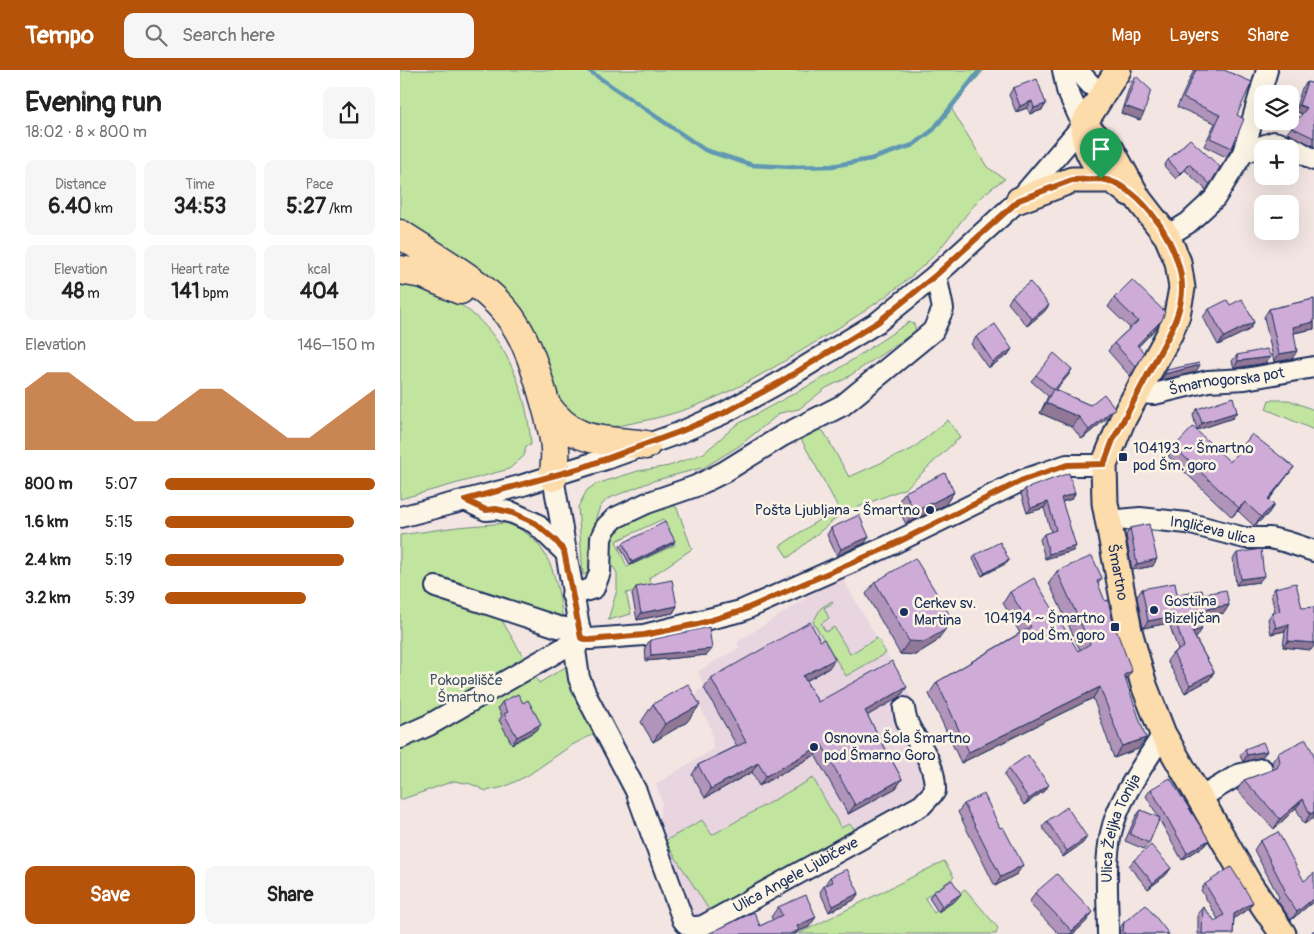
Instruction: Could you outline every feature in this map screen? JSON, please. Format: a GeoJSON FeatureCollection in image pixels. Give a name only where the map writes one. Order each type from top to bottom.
{"type":"FeatureCollection","features":[{"type":"Feature","properties":{"kind":"highway"},"geometry":{"type":"LineString","coordinates":[[400,234],[456,271],[507,313],[527,346],[546,404],[557,450],[553,477]]}},
{"type":"Feature","properties":{"kind":"highway"},"geometry":{"type":"LineString","coordinates":[[400,270],[424,274],[448,283],[478,303],[500,324],[518,356],[530,397],[539,454],[543,465],[553,477]]}},
{"type":"Feature","properties":{"kind":"highway"},"geometry":{"type":"LineString","coordinates":[[546,404],[558,421],[580,436],[605,441],[646,445]]}},
{"type":"Feature","properties":{"kind":"main road"},"geometry":{"type":"LineString","coordinates":[[1118,70],[1083,125],[1083,140],[1088,154],[1112,180],[1139,200]]}},
{"type":"Feature","properties":{"kind":"main road"},"geometry":{"type":"LineString","coordinates":[[1083,125],[1111,149],[1139,200]]}},
{"type":"Feature","properties":{"kind":"main road"},"geometry":{"type":"LineString","coordinates":[[1019,200],[1072,180],[1112,180]]}},
{"type":"Feature","properties":{"kind":"main road","name":"Šmartno"},"geometry":{"type":"LineString","coordinates":[[1139,200],[1167,236],[1178,262],[1182,288],[1181,300],[1170,333],[1113,440],[1104,464],[1104,487],[1109,521],[1129,631],[1144,685],[1163,734],[1249,884],[1283,934]]}},
{"type":"Feature","properties":{"kind":"street"},"geometry":{"type":"LineString","coordinates":[[400,517],[553,477],[646,445],[724,413],[777,384],[878,322],[936,275],[1019,200],[1083,125],[1067,90],[1063,70]]}},
{"type":"Feature","properties":{"kind":"street"},"geometry":{"type":"LineString","coordinates":[[1078,70],[1091,85],[1104,92]]}},
{"type":"Feature","properties":{"kind":"street"},"geometry":{"type":"LineString","coordinates":[[1167,236],[1188,222],[1215,198],[1243,153],[1267,70]]}},
{"type":"Feature","properties":{"kind":"street"},"geometry":{"type":"LineString","coordinates":[[1243,153],[1274,142],[1292,147],[1314,160]]}},
{"type":"Feature","properties":{"kind":"street"},"geometry":{"type":"LineString","coordinates":[[572,595],[594,588],[600,572],[601,538],[606,527],[615,518],[724,472],[782,436],[843,405],[914,348],[932,331],[943,309],[936,275]]}},
{"type":"Feature","properties":{"kind":"street","name":"Šmarnogorska pot"},"geometry":{"type":"LineString","coordinates":[[1139,393],[1154,394],[1208,381],[1245,379],[1314,367]]}},
{"type":"Feature","properties":{"kind":"street"},"geometry":{"type":"LineString","coordinates":[[436,587],[581,634],[590,640],[644,635],[698,624],[741,611],[886,548],[1023,480],[1067,465],[1104,464]]}},
{"type":"Feature","properties":{"kind":"street"},"geometry":{"type":"LineString","coordinates":[[553,477],[564,551],[581,634]]}},
{"type":"Feature","properties":{"kind":"street"},"geometry":{"type":"LineString","coordinates":[[465,500],[486,510],[496,509],[513,513],[535,523],[564,551]]}},
{"type":"Feature","properties":{"kind":"street","name":"Ingličeva ulica"},"geometry":{"type":"LineString","coordinates":[[1109,521],[1140,518],[1187,523],[1245,538],[1270,538],[1314,551]]}},
{"type":"Feature","properties":{"kind":"street"},"geometry":{"type":"LineString","coordinates":[[400,738],[430,724],[581,634]]}},
{"type":"Feature","properties":{"kind":"street","name":"Ulica Angele Ljubičeve"},"geometry":{"type":"LineString","coordinates":[[581,634],[575,650],[579,678],[636,791],[683,920],[686,924],[693,927],[703,926],[922,804],[935,791],[936,776],[930,761],[906,719],[904,708]]}},
{"type":"Feature","properties":{"kind":"street","name":"Ulica Željka Tonija"},"geometry":{"type":"LineString","coordinates":[[1108,934],[1108,853],[1112,832],[1119,808],[1163,734]]}},
{"type":"Feature","properties":{"kind":"street"},"geometry":{"type":"LineString","coordinates":[[1200,798],[1238,775],[1262,768]]}},
{"type":"Feature","properties":{"kind":"shaded area","name":"Osnovna Šola Šmartno pod Šmarno Goro"},"geometry":{"type":"Polygon","coordinates":[[[841,576],[912,698],[891,715],[899,720],[929,772],[924,793],[702,918],[689,913],[657,827],[662,802],[656,784],[713,749],[711,728],[696,699],[697,692],[704,687],[698,671],[739,648],[737,642],[841,576]]]}},
{"type":"Feature","properties":{"kind":"green space"},"geometry":{"type":"Polygon","coordinates":[[[400,70],[984,70],[951,108],[987,167],[1005,179],[982,197],[935,254],[899,286],[872,306],[794,356],[732,390],[689,408],[624,425],[594,426],[562,415],[533,347],[400,228],[400,70]]]}},
{"type":"Feature","properties":{"kind":"green space"},"geometry":{"type":"Polygon","coordinates":[[[400,284],[430,290],[455,301],[477,318],[495,338],[510,362],[520,388],[527,416],[531,445],[526,446],[524,456],[509,469],[400,499],[400,284]]]}},
{"type":"Feature","properties":{"kind":"green space"},"geometry":{"type":"Polygon","coordinates":[[[909,322],[914,324],[916,331],[845,379],[826,388],[799,409],[780,413],[739,446],[705,467],[653,481],[607,499],[600,507],[596,518],[588,573],[583,575],[578,507],[587,490],[596,484],[638,471],[669,466],[704,453],[736,425],[834,372],[909,322]]]}},
{"type":"Feature","properties":{"kind":"green space"},"geometry":{"type":"Polygon","coordinates":[[[1269,400],[1289,400],[1314,410],[1314,430],[1266,409],[1269,400]]]}},
{"type":"Feature","properties":{"kind":"green space"},"geometry":{"type":"Polygon","coordinates":[[[948,420],[960,437],[906,488],[841,514],[788,558],[780,546],[838,507],[801,439],[802,435],[818,428],[824,432],[849,477],[912,449],[948,420]]]}},
{"type":"Feature","properties":{"kind":"green space"},"geometry":{"type":"Polygon","coordinates":[[[669,502],[677,508],[692,549],[649,578],[650,588],[626,593],[631,614],[608,620],[617,590],[617,573],[608,559],[609,547],[615,526],[669,502]],[[663,519],[616,541],[627,567],[675,545],[663,519]]]}},
{"type":"Feature","properties":{"kind":"green space","name":"Pokopališče Šmartno"},"geometry":{"type":"Polygon","coordinates":[[[506,523],[521,530],[533,539],[549,562],[558,591],[563,621],[498,614],[539,683],[567,666],[598,732],[572,745],[527,776],[504,787],[486,791],[471,784],[454,781],[400,800],[400,535],[457,527],[506,523]]]}},
{"type":"Feature","properties":{"kind":"green space"},"geometry":{"type":"Polygon","coordinates":[[[832,601],[833,603],[824,608],[829,618],[821,624],[826,632],[834,627],[850,654],[877,638],[886,653],[846,676],[813,622],[821,608],[832,601]]]}},
{"type":"Feature","properties":{"kind":"green space"},"geometry":{"type":"Polygon","coordinates":[[[813,778],[841,828],[849,824],[858,831],[711,913],[665,841],[702,820],[712,835],[813,778]]]}},
{"type":"Feature","properties":{"kind":"green space"},"geometry":{"type":"Polygon","coordinates":[[[944,861],[954,877],[925,898],[934,913],[965,889],[998,928],[996,934],[798,934],[944,861]]]}},
{"type":"Feature","properties":{"kind":"building"},"geometry":{"type":"Polygon","coordinates":[[[1196,70],[1224,70],[1252,82],[1237,115],[1244,119],[1232,148],[1210,138],[1220,115],[1183,98],[1196,70]]]}},
{"type":"Feature","properties":{"kind":"building"},"geometry":{"type":"Polygon","coordinates":[[[1136,76],[1151,90],[1144,113],[1125,106],[1136,76]]]}},
{"type":"Feature","properties":{"kind":"building"},"geometry":{"type":"Polygon","coordinates":[[[1037,79],[1046,104],[1034,108],[1032,101],[1020,106],[1013,88],[1037,79]]]}},
{"type":"Feature","properties":{"kind":"building"},"geometry":{"type":"Polygon","coordinates":[[[1307,82],[1314,84],[1314,138],[1297,130],[1299,130],[1299,118],[1307,108],[1299,105],[1307,82]]]}},
{"type":"Feature","properties":{"kind":"building"},"geometry":{"type":"Polygon","coordinates":[[[1190,139],[1220,167],[1210,184],[1189,164],[1180,173],[1168,160],[1190,139]]]}},
{"type":"Feature","properties":{"kind":"building"},"geometry":{"type":"Polygon","coordinates":[[[1132,280],[1165,312],[1162,320],[1137,345],[1144,353],[1136,367],[1114,343],[1138,321],[1114,298],[1132,280]]]}},
{"type":"Feature","properties":{"kind":"building"},"geometry":{"type":"Polygon","coordinates":[[[1030,282],[1049,305],[1032,319],[1012,296],[1030,282]]]}},
{"type":"Feature","properties":{"kind":"building"},"geometry":{"type":"Polygon","coordinates":[[[1242,299],[1254,322],[1224,337],[1209,309],[1227,300],[1230,305],[1242,299]]]}},
{"type":"Feature","properties":{"kind":"building"},"geometry":{"type":"Polygon","coordinates":[[[1314,299],[1314,322],[1293,327],[1297,351],[1279,354],[1269,309],[1314,299]]]}},
{"type":"Feature","properties":{"kind":"building"},"geometry":{"type":"Polygon","coordinates":[[[995,324],[1012,349],[993,362],[976,337],[995,324]]]}},
{"type":"Feature","properties":{"kind":"building"},"geometry":{"type":"Polygon","coordinates":[[[1267,349],[1271,357],[1238,361],[1237,355],[1267,349]]]}},
{"type":"Feature","properties":{"kind":"building"},"geometry":{"type":"Polygon","coordinates":[[[1054,353],[1072,369],[1054,390],[1036,375],[1054,353]]]}},
{"type":"Feature","properties":{"kind":"building"},"geometry":{"type":"Polygon","coordinates":[[[1199,363],[1200,365],[1165,374],[1167,370],[1199,363]]]}},
{"type":"Feature","properties":{"kind":"building"},"geometry":{"type":"Polygon","coordinates":[[[1053,389],[1090,405],[1104,394],[1115,408],[1089,430],[1079,417],[1046,403],[1053,389]]]}},
{"type":"Feature","properties":{"kind":"building"},"geometry":{"type":"Polygon","coordinates":[[[1233,397],[1237,412],[1202,423],[1197,409],[1233,397]]]}},
{"type":"Feature","properties":{"kind":"building"},"geometry":{"type":"Polygon","coordinates":[[[1193,427],[1230,462],[1252,434],[1294,467],[1268,499],[1274,505],[1261,517],[1245,502],[1239,508],[1174,447],[1193,427]]]}},
{"type":"Feature","properties":{"kind":"building"},"geometry":{"type":"Polygon","coordinates":[[[945,473],[954,492],[914,512],[905,492],[945,473]]]}},
{"type":"Feature","properties":{"kind":"building"},"geometry":{"type":"Polygon","coordinates":[[[1069,473],[1075,493],[1061,498],[1076,546],[1049,554],[1044,534],[1056,530],[1048,502],[1031,508],[1025,489],[1069,473]]]}},
{"type":"Feature","properties":{"kind":"building"},"geometry":{"type":"Polygon","coordinates":[[[859,515],[869,537],[841,549],[831,528],[859,515]]]}},
{"type":"Feature","properties":{"kind":"building"},"geometry":{"type":"Polygon","coordinates":[[[665,522],[675,541],[632,562],[623,543],[665,522]]]}},
{"type":"Feature","properties":{"kind":"building"},"geometry":{"type":"Polygon","coordinates":[[[1149,524],[1157,559],[1137,564],[1130,528],[1149,524]]]}},
{"type":"Feature","properties":{"kind":"building"},"geometry":{"type":"Polygon","coordinates":[[[1000,542],[1009,560],[985,573],[975,555],[1000,542]]]}},
{"type":"Feature","properties":{"kind":"building"},"geometry":{"type":"Polygon","coordinates":[[[1261,549],[1264,576],[1241,579],[1237,553],[1261,549]]]}},
{"type":"Feature","properties":{"kind":"building"},"geometry":{"type":"Polygon","coordinates":[[[1092,556],[1102,578],[1097,581],[1105,601],[1108,600],[1113,622],[1132,671],[1124,675],[1146,738],[1122,746],[1100,687],[969,752],[937,682],[1031,627],[1010,592],[1034,578],[1078,651],[1090,644],[1057,571],[1092,556]]]}},
{"type":"Feature","properties":{"kind":"building","name":"Cerkev sv. Martina"},"geometry":{"type":"Polygon","coordinates":[[[915,558],[951,617],[945,630],[924,642],[909,641],[875,582],[915,558]]]}},
{"type":"Feature","properties":{"kind":"building"},"geometry":{"type":"Polygon","coordinates":[[[672,580],[677,606],[641,613],[636,587],[672,580]]]}},
{"type":"Feature","properties":{"kind":"building"},"geometry":{"type":"Polygon","coordinates":[[[1175,583],[1177,594],[1202,590],[1203,594],[1226,590],[1229,605],[1196,611],[1202,629],[1192,632],[1214,672],[1190,685],[1173,653],[1184,647],[1174,616],[1148,621],[1142,589],[1175,583]]]}},
{"type":"Feature","properties":{"kind":"building"},"geometry":{"type":"Polygon","coordinates":[[[1296,583],[1302,608],[1314,607],[1314,643],[1288,641],[1289,624],[1276,628],[1272,613],[1280,611],[1275,588],[1296,583]]]}},
{"type":"Feature","properties":{"kind":"building"},"geometry":{"type":"Polygon","coordinates":[[[810,622],[820,641],[824,639],[835,659],[803,676],[818,702],[892,661],[907,687],[865,711],[902,779],[855,805],[822,745],[766,776],[758,763],[711,789],[698,765],[746,742],[711,678],[810,622]]]}},
{"type":"Feature","properties":{"kind":"building"},"geometry":{"type":"Polygon","coordinates":[[[709,627],[712,649],[651,655],[650,640],[709,627]]]}},
{"type":"Feature","properties":{"kind":"building"},"geometry":{"type":"Polygon","coordinates":[[[688,684],[700,705],[665,724],[653,704],[688,684]]]}},
{"type":"Feature","properties":{"kind":"building"},"geometry":{"type":"Polygon","coordinates":[[[518,694],[523,703],[528,700],[541,724],[517,737],[504,714],[508,712],[502,702],[518,694]]]}},
{"type":"Feature","properties":{"kind":"building"},"geometry":{"type":"Polygon","coordinates":[[[1306,739],[1314,755],[1314,812],[1310,814],[1303,799],[1280,819],[1244,780],[1277,768],[1280,762],[1278,753],[1306,739]]]}},
{"type":"Feature","properties":{"kind":"building"},"geometry":{"type":"Polygon","coordinates":[[[1263,742],[1267,751],[1247,755],[1245,749],[1263,742]]]}},
{"type":"Feature","properties":{"kind":"building"},"geometry":{"type":"Polygon","coordinates":[[[1028,755],[1049,785],[1029,799],[1008,769],[1028,755]]]}},
{"type":"Feature","properties":{"kind":"building"},"geometry":{"type":"Polygon","coordinates":[[[1170,778],[1209,840],[1187,853],[1151,789],[1170,778]]]}},
{"type":"Feature","properties":{"kind":"building"},"geometry":{"type":"Polygon","coordinates":[[[984,794],[1000,828],[1003,827],[1023,865],[1001,877],[964,804],[984,794]]]}},
{"type":"Feature","properties":{"kind":"building"},"geometry":{"type":"Polygon","coordinates":[[[1067,807],[1087,837],[1067,851],[1047,821],[1067,807]]]}},
{"type":"Feature","properties":{"kind":"building"},"geometry":{"type":"Polygon","coordinates":[[[1141,810],[1160,818],[1149,843],[1130,834],[1141,810]]]}},
{"type":"Feature","properties":{"kind":"building"},"geometry":{"type":"Polygon","coordinates":[[[1278,832],[1304,881],[1314,873],[1314,898],[1297,912],[1283,892],[1285,890],[1260,841],[1278,832]]]}},
{"type":"Feature","properties":{"kind":"building"},"geometry":{"type":"Polygon","coordinates":[[[1151,845],[1171,868],[1153,883],[1134,860],[1151,845]]]}},
{"type":"Feature","properties":{"kind":"building"},"geometry":{"type":"Polygon","coordinates":[[[1231,867],[1253,902],[1234,914],[1233,934],[1202,934],[1203,907],[1215,921],[1224,915],[1205,884],[1231,867]]]}},
{"type":"Feature","properties":{"kind":"building"},"geometry":{"type":"Polygon","coordinates":[[[847,869],[859,893],[833,906],[824,886],[833,882],[830,877],[847,869]]]}},
{"type":"Feature","properties":{"kind":"building"},"geometry":{"type":"Polygon","coordinates":[[[1057,874],[1093,912],[1072,931],[1035,893],[1057,874]]]}},
{"type":"Feature","properties":{"kind":"building"},"geometry":{"type":"Polygon","coordinates":[[[952,880],[961,894],[942,906],[933,892],[952,880]]]}},
{"type":"Feature","properties":{"kind":"building"},"geometry":{"type":"Polygon","coordinates":[[[806,895],[816,917],[797,926],[799,930],[790,934],[708,934],[754,912],[760,926],[782,915],[778,907],[806,895]]]}},
{"type":"Feature","properties":{"kind":"building"},"geometry":{"type":"Polygon","coordinates":[[[1146,905],[1169,934],[1125,934],[1123,931],[1124,922],[1146,905]]]}},
{"type":"Feature","properties":{"kind":"waterway"},"geometry":{"type":"LineString","coordinates":[[588,70],[705,150],[752,165],[792,167],[832,166],[871,159],[913,145],[933,130],[980,70]]}},
{"type":"Feature","properties":{"kind":"place","name":"104193 ~ Šmartno pod Šm. goro"},"geometry":{"type":"Point","coordinates":[1123,457]}},
{"type":"Feature","properties":{"kind":"place","name":"Pošta Ljubljana - Šmartno"},"geometry":{"type":"Point","coordinates":[930,510]}},
{"type":"Feature","properties":{"kind":"place","name":"Gostilna Bizeljčan"},"geometry":{"type":"Point","coordinates":[1154,610]}},
{"type":"Feature","properties":{"kind":"place","name":"Cerkev sv. Martina"},"geometry":{"type":"Point","coordinates":[904,612]}},
{"type":"Feature","properties":{"kind":"place","name":"104194 ~ Šmartno pod Šm. goro"},"geometry":{"type":"Point","coordinates":[1115,627]}},
{"type":"Feature","properties":{"kind":"place","name":"Osnovna Šola Šmartno pod Šmarno Goro"},"geometry":{"type":"Point","coordinates":[814,747]}},
{"type":"Feature","properties":{"kind":"route"},"geometry":{"type":"LineString","coordinates":[[1101,179],[1112,180],[1139,200],[1156,221],[1173,246],[1181,274],[1182,288],[1177,315],[1160,356],[1122,422],[1104,464],[1067,465],[1052,468],[979,501],[886,548],[741,611],[698,624],[644,635],[610,639],[590,640],[581,638],[564,551],[547,532],[535,523],[513,513],[496,509],[486,510],[465,500],[581,468],[679,432],[724,413],[828,354],[878,322],[936,275],[1019,200],[1072,180],[1101,179]]}}]}
